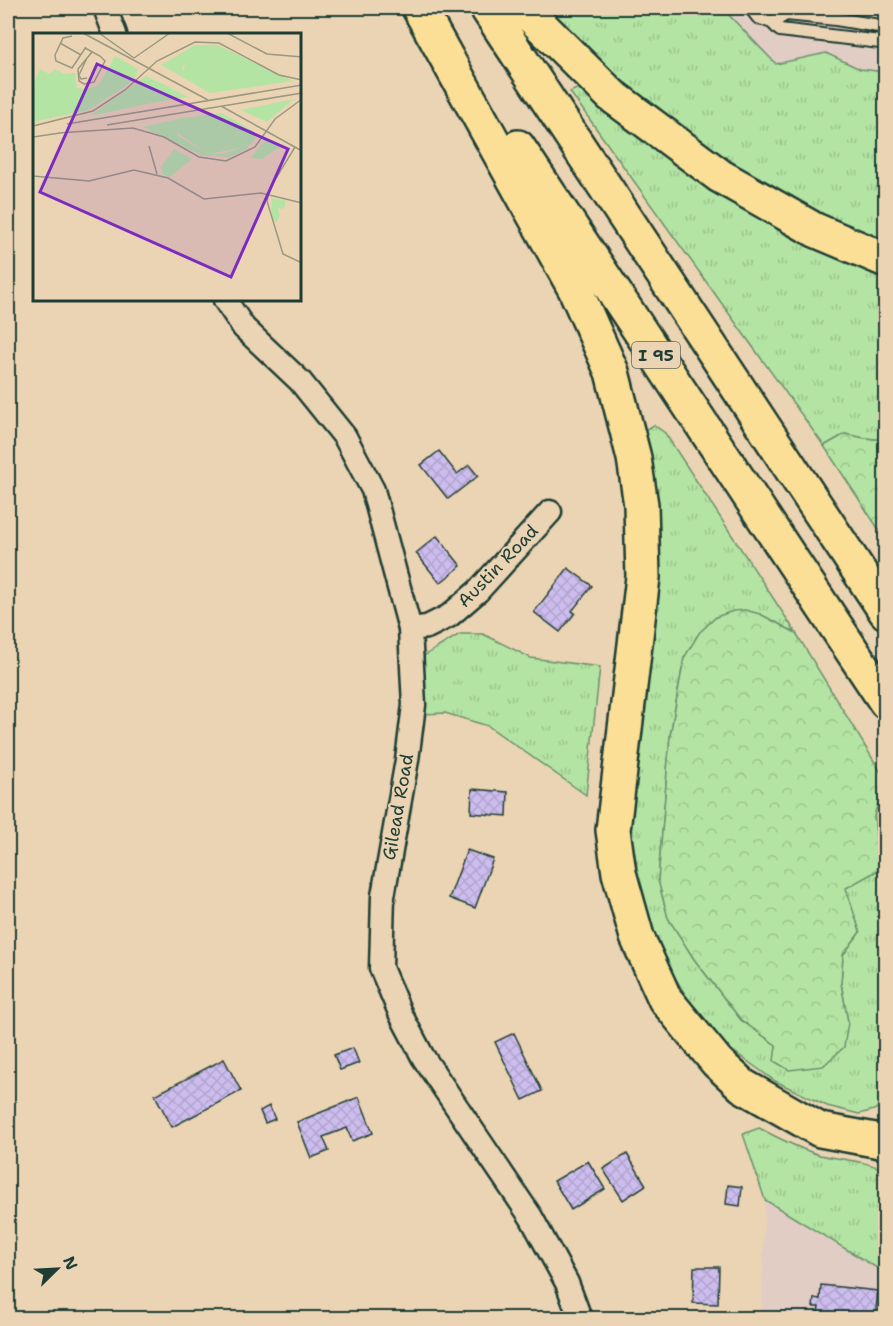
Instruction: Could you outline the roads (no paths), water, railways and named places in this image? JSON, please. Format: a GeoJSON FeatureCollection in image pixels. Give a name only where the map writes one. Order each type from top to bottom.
{"type":"FeatureCollection","features":[{"type":"Feature","properties":{"kind":"highway"},"geometry":{"type":"LineString","coordinates":[[419,8],[575,289],[612,372],[634,458],[641,505],[643,577],[613,830],[619,873],[638,937],[665,999],[717,1062],[743,1086],[820,1130],[885,1142]]}},
{"type":"Feature","properties":{"kind":"highway","name":"I 95"},"geometry":{"type":"LineString","coordinates":[[426,8],[885,702]]}},
{"type":"Feature","properties":{"kind":"highway","name":"I 95"},"geometry":{"type":"LineString","coordinates":[[487,8],[885,612]]}},
{"type":"Feature","properties":{"kind":"highway"},"geometry":{"type":"LineString","coordinates":[[523,8],[611,95],[720,176],[815,230],[885,260]]}},
{"type":"Feature","properties":{"kind":"street"},"geometry":{"type":"LineString","coordinates":[[105,8],[115,33]]}},
{"type":"Feature","properties":{"kind":"street","name":"Gilead Road"},"geometry":{"type":"LineString","coordinates":[[226,302],[244,328],[300,381],[345,437],[373,490],[410,629],[414,705],[384,896],[381,968],[401,1016],[423,1057],[531,1217],[567,1283],[580,1318]]}},
{"type":"Feature","properties":{"kind":"street","name":"Austin Road"},"geometry":{"type":"LineString","coordinates":[[410,629],[426,627],[449,616],[478,591],[550,512]]}},
{"type":"Feature","properties":{"kind":"lane"},"geometry":{"type":"LineString","coordinates":[[750,8],[758,17],[772,22],[780,30],[880,42],[885,40]]}},
{"type":"Feature","properties":{"kind":"lane"},"geometry":{"type":"LineString","coordinates":[[772,22],[786,14],[879,26],[885,32]]}}]}
